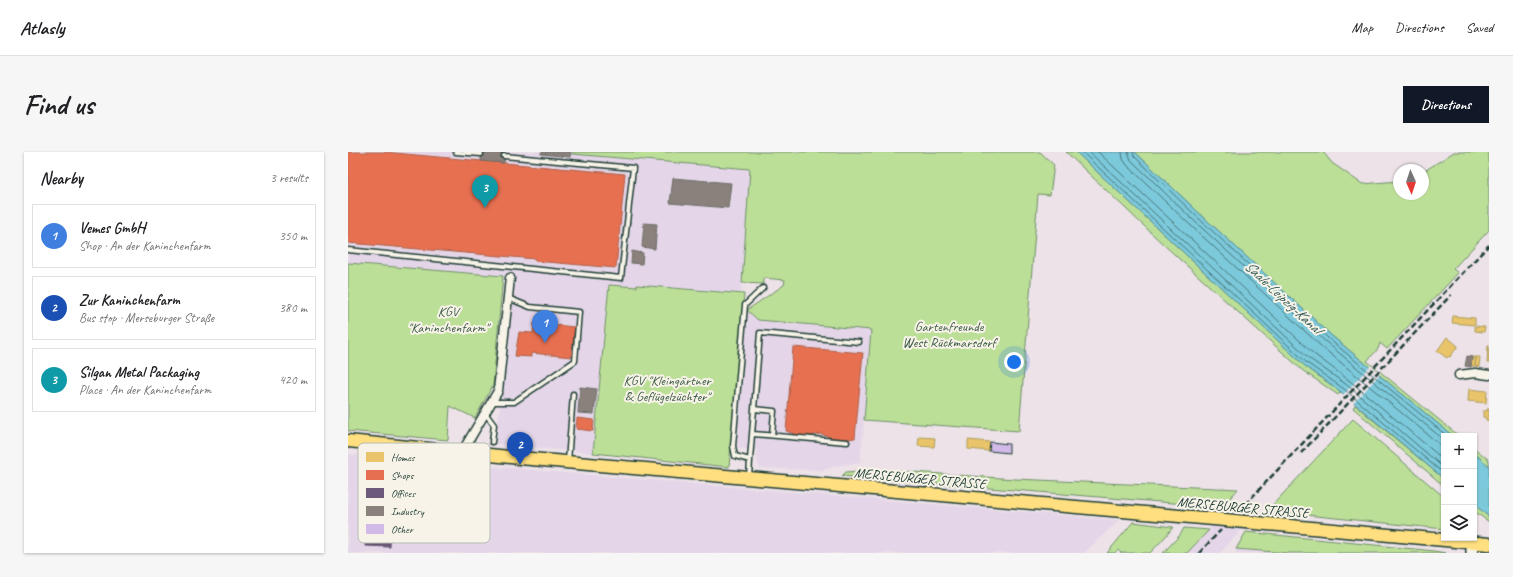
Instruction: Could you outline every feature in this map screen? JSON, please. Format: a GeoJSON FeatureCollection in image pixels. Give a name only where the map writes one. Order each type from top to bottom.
{"type":"FeatureCollection","features":[{"type":"Feature","properties":{"kind":"main road","name":"MERSEBURGER STRASSE"},"geometry":{"type":"LineString","coordinates":[[348,441],[365,443]]}},
{"type":"Feature","properties":{"kind":"main road","name":"MERSEBURGER STRASSE"},"geometry":{"type":"LineString","coordinates":[[490,455],[1225,520],[1472,548],[1489,544]]}},
{"type":"Feature","properties":{"kind":"street"},"geometry":{"type":"LineString","coordinates":[[467,443],[498,391],[510,278]]}},
{"type":"Feature","properties":{"kind":"street"},"geometry":{"type":"LineString","coordinates":[[1459,375],[1475,373],[1489,374]]}},
{"type":"Feature","properties":{"kind":"lane"},"geometry":{"type":"LineString","coordinates":[[456,152],[481,154]]}},
{"type":"Feature","properties":{"kind":"lane"},"geometry":{"type":"LineString","coordinates":[[348,250],[621,278],[633,168],[504,156]]}},
{"type":"Feature","properties":{"kind":"lane"},"geometry":{"type":"LineString","coordinates":[[750,460],[734,456],[733,446],[745,305],[763,288]]}},
{"type":"Feature","properties":{"kind":"lane"},"geometry":{"type":"LineString","coordinates":[[492,402],[514,402],[575,361],[579,312],[530,307],[508,298]]}},
{"type":"Feature","properties":{"kind":"lane"},"geometry":{"type":"LineString","coordinates":[[749,478],[760,333],[859,342]]}},
{"type":"Feature","properties":{"kind":"lane"},"geometry":{"type":"LineString","coordinates":[[568,462],[573,394]]}},
{"type":"Feature","properties":{"kind":"lane"},"geometry":{"type":"LineString","coordinates":[[754,409],[774,411],[772,435]]}},
{"type":"Feature","properties":{"kind":"lane"},"geometry":{"type":"LineString","coordinates":[[485,413],[494,425],[492,442]]}},
{"type":"Feature","properties":{"kind":"lane"},"geometry":{"type":"LineString","coordinates":[[752,434],[847,442]]}},
{"type":"Feature","properties":{"kind":"shaded area"},"geometry":{"type":"Polygon","coordinates":[[[348,152],[573,152],[573,154],[750,169],[741,293],[637,285],[637,287],[609,285],[593,453],[496,444],[513,277],[348,263],[348,152]]]}},
{"type":"Feature","properties":{"kind":"shaded area"},"geometry":{"type":"Polygon","coordinates":[[[747,310],[759,320],[872,330],[860,463],[839,465],[823,470],[760,468],[757,461],[757,450],[736,448],[747,310]]]}},
{"type":"Feature","properties":{"kind":"shaded area"},"geometry":{"type":"Polygon","coordinates":[[[348,454],[358,455],[358,543],[490,543],[490,466],[1119,520],[1084,553],[348,553],[348,454]]]}},
{"type":"Feature","properties":{"kind":"shaded area"},"geometry":{"type":"Polygon","coordinates":[[[1225,513],[1242,529],[1220,553],[1187,553],[1225,513]]]}},
{"type":"Feature","properties":{"kind":"shaded area"},"geometry":{"type":"Polygon","coordinates":[[[1236,549],[1288,553],[1236,553],[1236,549]]]}},
{"type":"Feature","properties":{"kind":"green space","name":"Gartenfreunde West Rückmarsdorf"},"geometry":{"type":"Polygon","coordinates":[[[573,152],[1040,152],[1054,165],[1050,195],[1038,194],[1019,431],[864,420],[871,330],[758,320],[747,310],[784,285],[785,280],[763,278],[763,284],[742,283],[750,169],[572,154],[573,152]]]}},
{"type":"Feature","properties":{"kind":"green space"},"geometry":{"type":"Polygon","coordinates":[[[1066,152],[1076,152],[1305,366],[1341,392],[1338,395],[1302,370],[1164,245],[1066,152]]]}},
{"type":"Feature","properties":{"kind":"green space"},"geometry":{"type":"Polygon","coordinates":[[[1135,152],[1323,152],[1332,163],[1362,184],[1393,181],[1393,200],[1429,200],[1429,168],[1454,152],[1489,152],[1489,230],[1453,269],[1458,273],[1387,349],[1380,343],[1378,349],[1367,361],[1455,433],[1449,433],[1332,336],[1135,152]]]}},
{"type":"Feature","properties":{"kind":"green space","name":"KGV \"Kaninchenfarm\""},"geometry":{"type":"Polygon","coordinates":[[[348,263],[503,276],[493,385],[475,418],[450,406],[448,440],[348,431],[348,263]]]}},
{"type":"Feature","properties":{"kind":"green space","name":"KGV \"Kleingärtner & Geflügelzüchter\""},"geometry":{"type":"Polygon","coordinates":[[[609,285],[637,287],[637,285],[744,294],[729,467],[593,453],[609,285]]]}},
{"type":"Feature","properties":{"kind":"green space"},"geometry":{"type":"Polygon","coordinates":[[[1355,405],[1441,477],[1441,483],[1353,408],[1355,405]]]}},
{"type":"Feature","properties":{"kind":"green space"},"geometry":{"type":"Polygon","coordinates":[[[1353,419],[1441,494],[1441,529],[1267,511],[1353,419]]]}},
{"type":"Feature","properties":{"kind":"green space"},"geometry":{"type":"Polygon","coordinates":[[[1477,450],[1489,460],[1489,466],[1477,456],[1477,450]]]}},
{"type":"Feature","properties":{"kind":"green space"},"geometry":{"type":"Polygon","coordinates":[[[846,472],[913,472],[1015,479],[1238,489],[1222,507],[842,476],[846,472]]]}},
{"type":"Feature","properties":{"kind":"green space"},"geometry":{"type":"Polygon","coordinates":[[[1477,507],[1489,517],[1489,522],[1477,513],[1477,507]]]}},
{"type":"Feature","properties":{"kind":"green space"},"geometry":{"type":"Polygon","coordinates":[[[1133,522],[1173,527],[1150,553],[1121,553],[1118,550],[1115,553],[1107,553],[1133,522]]]}},
{"type":"Feature","properties":{"kind":"green space"},"geometry":{"type":"Polygon","coordinates":[[[1184,528],[1209,530],[1187,553],[1163,553],[1180,535],[1184,528]]]}},
{"type":"Feature","properties":{"kind":"green space"},"geometry":{"type":"Polygon","coordinates":[[[1246,532],[1446,553],[1288,553],[1236,549],[1246,532]]]}},
{"type":"Feature","properties":{"kind":"water","name":"Saale-Leipzig-Kanal"},"geometry":{"type":"Polygon","coordinates":[[[1076,152],[1135,152],[1332,336],[1449,433],[1441,433],[1441,476],[1341,392],[1305,366],[1076,152]]]}},
{"type":"Feature","properties":{"kind":"water"},"geometry":{"type":"Polygon","coordinates":[[[1477,456],[1489,466],[1489,517],[1477,507],[1477,456]]]}},
{"type":"Feature","properties":{"kind":"pier"},"geometry":{"type":"Polygon","coordinates":[[[1371,365],[1381,373],[1352,405],[1342,396],[1371,365]]]}},
{"type":"Feature","properties":{"kind":"building: Homes"},"geometry":{"type":"Polygon","coordinates":[[[1453,316],[1475,318],[1475,325],[1452,323],[1453,316]]]}},
{"type":"Feature","properties":{"kind":"building: Homes"},"geometry":{"type":"Polygon","coordinates":[[[1475,326],[1485,327],[1484,332],[1475,331],[1475,326]]]}},
{"type":"Feature","properties":{"kind":"building: Homes"},"geometry":{"type":"Polygon","coordinates":[[[1447,337],[1458,346],[1450,357],[1449,356],[1447,358],[1437,351],[1447,337]]]}},
{"type":"Feature","properties":{"kind":"building: Homes"},"geometry":{"type":"Polygon","coordinates":[[[1488,346],[1489,363],[1487,363],[1488,346]]]}},
{"type":"Feature","properties":{"kind":"building: Homes"},"geometry":{"type":"Polygon","coordinates":[[[1472,357],[1476,357],[1475,366],[1471,366],[1472,357]]]}},
{"type":"Feature","properties":{"kind":"building: Homes"},"geometry":{"type":"Polygon","coordinates":[[[1476,357],[1480,357],[1479,367],[1475,366],[1476,357]]]}},
{"type":"Feature","properties":{"kind":"building: Homes"},"geometry":{"type":"Polygon","coordinates":[[[1469,389],[1487,391],[1486,403],[1468,401],[1469,389]]]}},
{"type":"Feature","properties":{"kind":"building: Homes"},"geometry":{"type":"Polygon","coordinates":[[[1487,409],[1489,409],[1489,421],[1483,417],[1483,411],[1487,411],[1487,409]]]}},
{"type":"Feature","properties":{"kind":"building: Homes"},"geometry":{"type":"Polygon","coordinates":[[[919,437],[935,438],[934,447],[918,446],[919,437]]]}},
{"type":"Feature","properties":{"kind":"building: Homes"},"geometry":{"type":"Polygon","coordinates":[[[968,440],[990,442],[989,451],[968,449],[968,440]]]}},
{"type":"Feature","properties":{"kind":"building: Shops"},"geometry":{"type":"Polygon","coordinates":[[[348,152],[384,152],[625,174],[616,268],[535,261],[535,259],[348,243],[348,152]]]}},
{"type":"Feature","properties":{"kind":"building: Shops"},"geometry":{"type":"Polygon","coordinates":[[[534,323],[575,327],[571,357],[531,353],[531,357],[515,356],[519,332],[533,333],[534,323]]]}},
{"type":"Feature","properties":{"kind":"building: Shops"},"geometry":{"type":"Polygon","coordinates":[[[793,347],[863,353],[855,438],[839,440],[821,434],[803,437],[786,431],[793,347]]]}},
{"type":"Feature","properties":{"kind":"building: Shops"},"geometry":{"type":"Polygon","coordinates":[[[577,418],[594,420],[593,431],[576,429],[577,418]]]}},
{"type":"Feature","properties":{"kind":"building: Offices"},"geometry":{"type":"Polygon","coordinates":[[[365,543],[390,543],[390,547],[365,546],[365,543]]]}},
{"type":"Feature","properties":{"kind":"building: Industry"},"geometry":{"type":"Polygon","coordinates":[[[481,152],[505,152],[504,163],[481,161],[481,152]]]}},
{"type":"Feature","properties":{"kind":"building: Industry"},"geometry":{"type":"Polygon","coordinates":[[[541,152],[571,152],[570,157],[541,154],[541,152]]]}},
{"type":"Feature","properties":{"kind":"building: Industry"},"geometry":{"type":"Polygon","coordinates":[[[673,178],[731,183],[728,208],[670,203],[673,178]]]}},
{"type":"Feature","properties":{"kind":"building: Industry"},"geometry":{"type":"Polygon","coordinates":[[[644,223],[657,224],[655,249],[642,247],[644,223]]]}},
{"type":"Feature","properties":{"kind":"building: Industry"},"geometry":{"type":"Polygon","coordinates":[[[632,251],[643,253],[642,264],[631,263],[632,251]]]}},
{"type":"Feature","properties":{"kind":"building: Industry"},"geometry":{"type":"Polygon","coordinates":[[[1467,356],[1472,357],[1471,367],[1465,366],[1467,356]]]}},
{"type":"Feature","properties":{"kind":"building: Industry"},"geometry":{"type":"Polygon","coordinates":[[[580,387],[597,389],[594,414],[578,413],[580,387]]]}},
{"type":"Feature","properties":{"kind":"building: Other"},"geometry":{"type":"Polygon","coordinates":[[[990,442],[1009,444],[1009,453],[989,451],[990,442]]]}},
{"type":"Feature","properties":{"kind":"railway"},"geometry":{"type":"LineString","coordinates":[[1239,511],[1489,245]]}},
{"type":"Feature","properties":{"kind":"railway"},"geometry":{"type":"LineString","coordinates":[[1301,453],[1451,295]]}},
{"type":"Feature","properties":{"kind":"railway"},"geometry":{"type":"LineString","coordinates":[[1199,553],[1221,530]]}},
{"type":"Feature","properties":{"kind":"place","name":"Silgan Metal Packaging"},"geometry":{"type":"Point","coordinates":[485,208]}},
{"type":"Feature","properties":{"kind":"place","name":"Vemes GmbH"},"geometry":{"type":"Point","coordinates":[545,343]}},
{"type":"Feature","properties":{"kind":"place","name":"Zur Kaninchenfarm"},"geometry":{"type":"Point","coordinates":[520,465]}}]}
